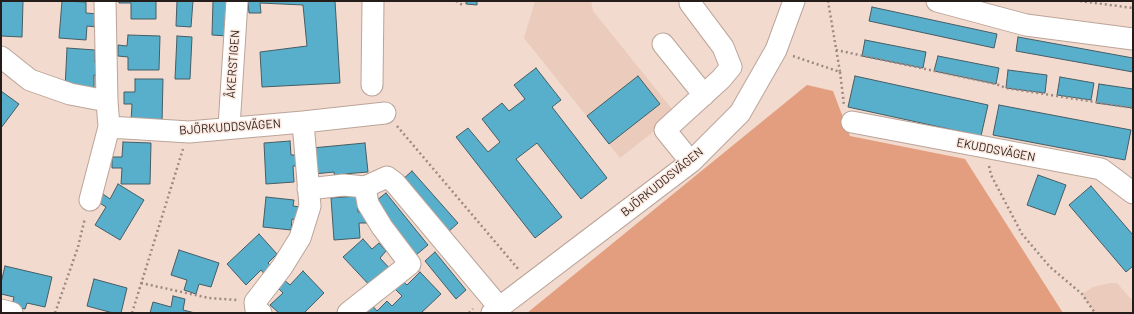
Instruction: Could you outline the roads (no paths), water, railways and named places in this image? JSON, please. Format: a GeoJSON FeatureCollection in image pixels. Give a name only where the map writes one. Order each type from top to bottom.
{"type":"FeatureCollection","features":[{"type":"Feature","properties":{"kind":"street"},"geometry":{"type":"LineString","coordinates":[[90,200],[109,127],[105,1]]}},
{"type":"Feature","properties":{"kind":"street","name":"ÅKERSTIGEN"},"geometry":{"type":"LineString","coordinates":[[229,127],[237,1]]}},
{"type":"Feature","properties":{"kind":"street"},"geometry":{"type":"LineString","coordinates":[[372,85],[373,1]]}},
{"type":"Feature","properties":{"kind":"street","name":"BJÖRKUDDSVÄGEN"},"geometry":{"type":"LineString","coordinates":[[493,305],[691,162],[740,113],[776,50],[794,1]]}},
{"type":"Feature","properties":{"kind":"street"},"geometry":{"type":"LineString","coordinates":[[937,1],[1026,24],[1133,39]]}},
{"type":"Feature","properties":{"kind":"street"},"geometry":{"type":"LineString","coordinates":[[690,3],[723,47],[731,67],[722,79],[664,130],[691,162]]}},
{"type":"Feature","properties":{"kind":"street"},"geometry":{"type":"LineString","coordinates":[[663,44],[704,95]]}},
{"type":"Feature","properties":{"kind":"street"},"geometry":{"type":"LineString","coordinates":[[1,57],[30,80],[70,94],[107,101]]}},
{"type":"Feature","properties":{"kind":"street","name":"BJÖRKUDDSVÄGEN"},"geometry":{"type":"LineString","coordinates":[[109,127],[188,132],[385,113]]}},
{"type":"Feature","properties":{"kind":"street"},"geometry":{"type":"LineString","coordinates":[[258,307],[300,238],[310,206],[303,122]]}},
{"type":"Feature","properties":{"kind":"street","name":"EKUDDSVÄGEN"},"geometry":{"type":"LineString","coordinates":[[852,122],[1101,169],[1132,188]]}},
{"type":"Feature","properties":{"kind":"street"},"geometry":{"type":"LineString","coordinates":[[308,189],[344,185],[365,187],[387,177],[395,183],[493,305]]}},
{"type":"Feature","properties":{"kind":"street"},"geometry":{"type":"LineString","coordinates":[[348,313],[410,264],[382,227],[368,204],[365,187]]}},
{"type":"Feature","properties":{"kind":"street"},"geometry":{"type":"LineString","coordinates":[[1,310],[12,313]]}}]}
